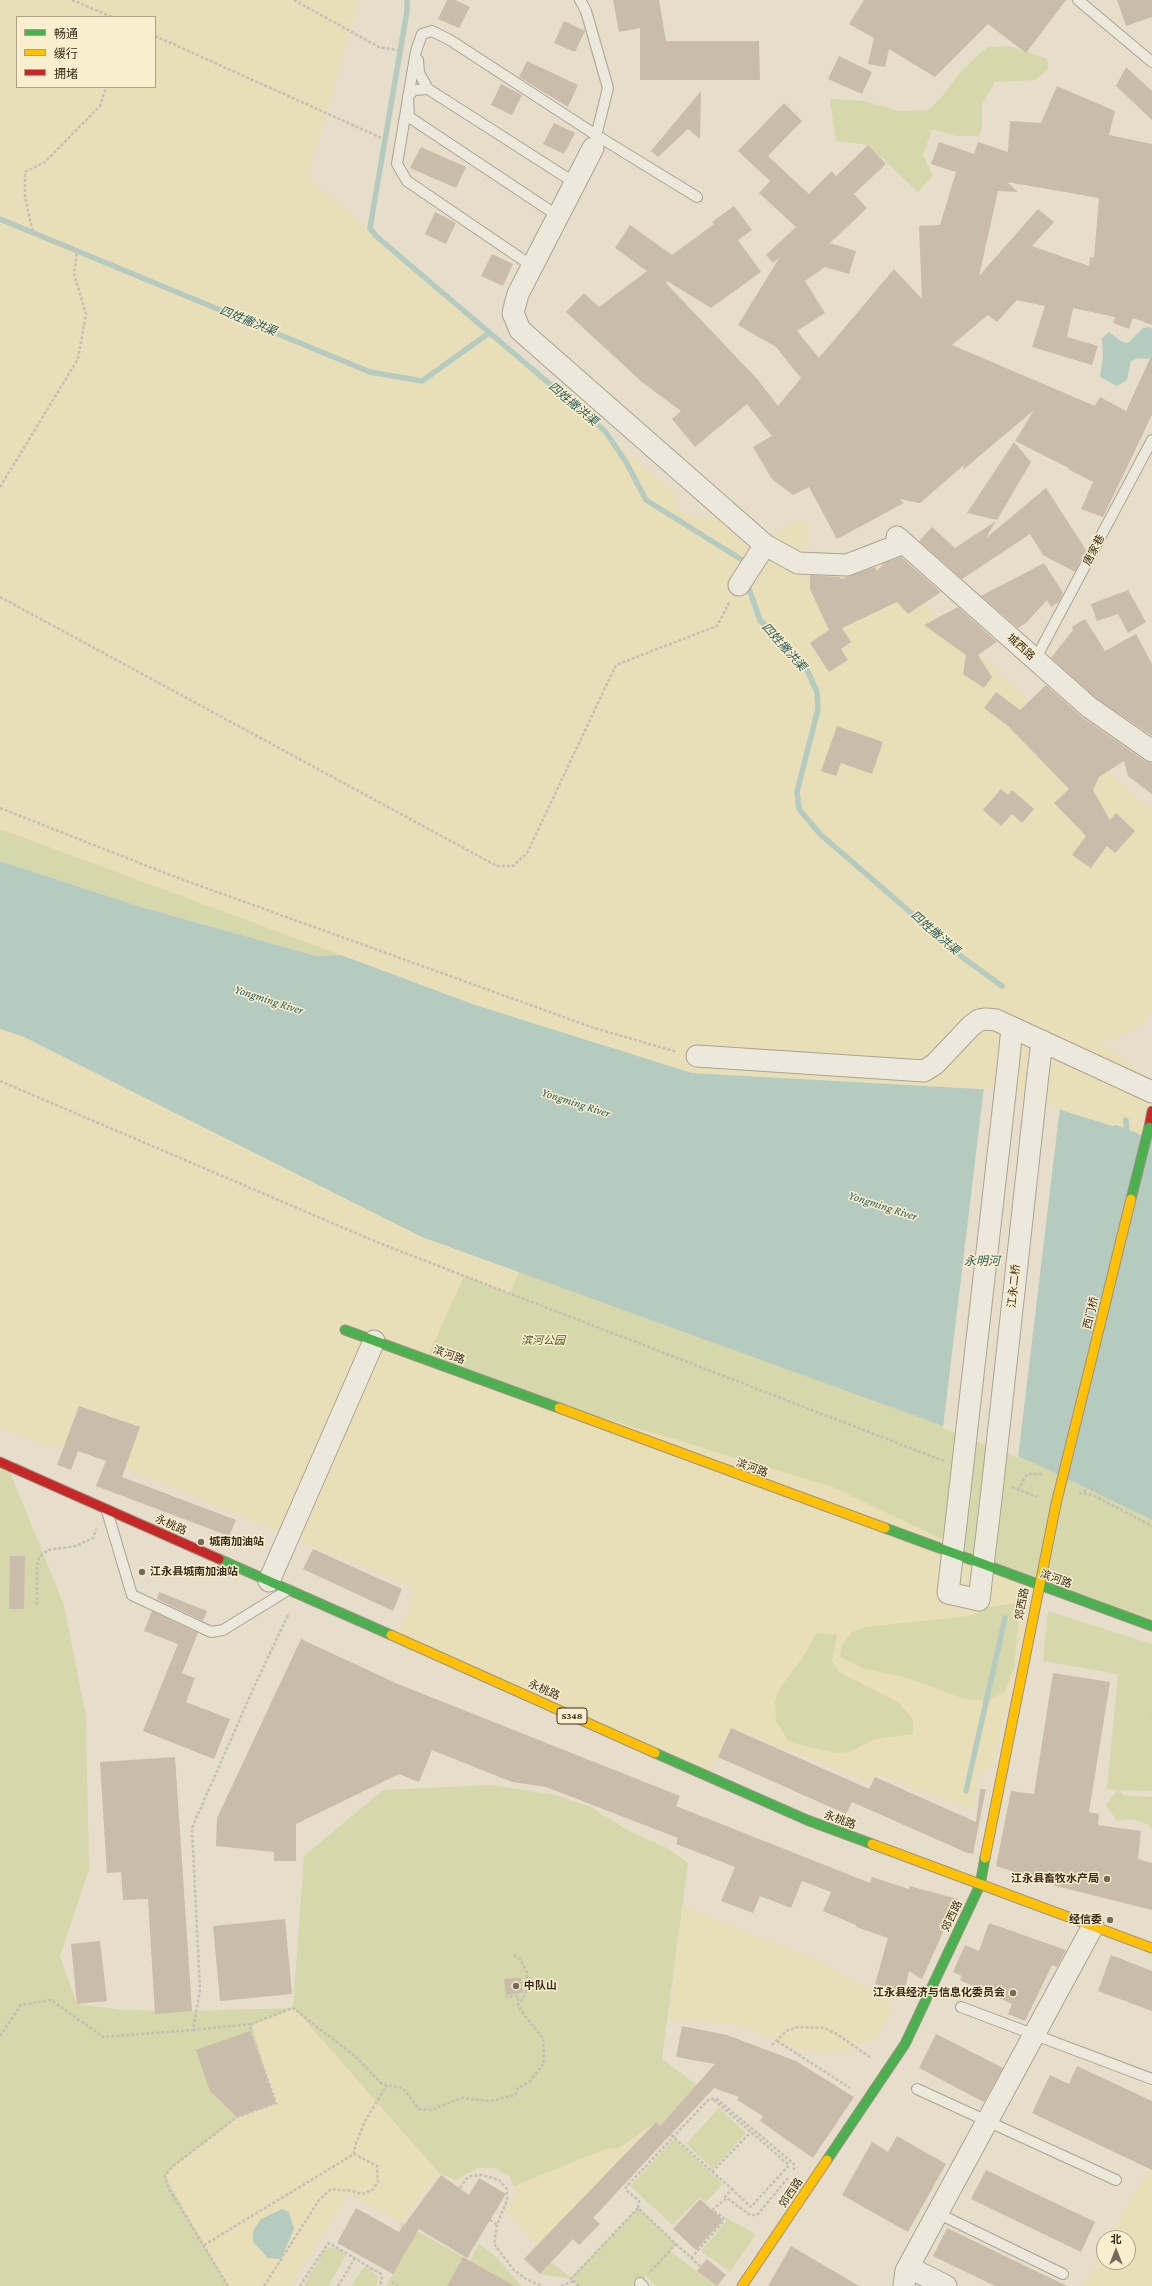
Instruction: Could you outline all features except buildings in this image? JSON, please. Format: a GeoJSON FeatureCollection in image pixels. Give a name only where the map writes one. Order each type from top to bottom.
{"type":"FeatureCollection","features":[{"type":"Feature","properties":{"kind":"street"},"geometry":{"type":"LineString","coordinates":[[595,142],[518,294],[513,313],[520,330],[760,553],[739,585]]}},
{"type":"Feature","properties":{"kind":"street","name":"城西路"},"geometry":{"type":"LineString","coordinates":[[760,553],[798,563],[847,565],[901,540],[1089,707],[1152,751]]}},
{"type":"Feature","properties":{"kind":"street"},"geometry":{"type":"LineString","coordinates":[[697,1056],[924,1071],[935,1064],[979,1020],[996,1020],[1152,1092]]}},
{"type":"Feature","properties":{"kind":"street"},"geometry":{"type":"LineString","coordinates":[[952,1554],[1012,1028]]}},
{"type":"Feature","properties":{"kind":"street","name":"江永二桥"},"geometry":{"type":"LineString","coordinates":[[952,1554],[948,1593],[979,1600],[1042,1041]]}},
{"type":"Feature","properties":{"kind":"street","name":"西门桥"},"geometry":{"type":"LineString","coordinates":[[1056,1504],[1152,1111]]}},
{"type":"Feature","properties":{"kind":"street","name":"滨河路"},"geometry":{"type":"LineString","coordinates":[[345,1330],[983,1566],[1152,1626]]}},
{"type":"Feature","properties":{"kind":"street"},"geometry":{"type":"LineString","coordinates":[[269,1581],[374,1341]]}},
{"type":"Feature","properties":{"kind":"street","name":"永桃路"},"geometry":{"type":"LineString","coordinates":[[0,1462],[807,1820],[1152,1948]]}},
{"type":"Feature","properties":{"kind":"street","name":"郊西路"},"geometry":{"type":"LineString","coordinates":[[742,2286],[905,2044],[980,1885],[1038,1586],[1056,1504]]}},
{"type":"Feature","properties":{"kind":"street"},"geometry":{"type":"LineString","coordinates":[[946,2286],[906,2277],[938,2213],[1093,1926]]}},
{"type":"Feature","properties":{"kind":"lane"},"geometry":{"type":"LineString","coordinates":[[580,0],[586,11],[608,88],[595,142]]}},
{"type":"Feature","properties":{"kind":"lane"},"geometry":{"type":"LineString","coordinates":[[1078,0],[1152,62]]}},
{"type":"Feature","properties":{"kind":"lane"},"geometry":{"type":"LineString","coordinates":[[532,266],[407,181],[397,164],[416,50],[422,34],[432,30],[595,142],[697,197]]}},
{"type":"Feature","properties":{"kind":"lane"},"geometry":{"type":"LineString","coordinates":[[416,50],[419,73],[428,89],[575,183]]}},
{"type":"Feature","properties":{"kind":"lane"},"geometry":{"type":"LineString","coordinates":[[403,129],[409,117],[408,96],[414,90],[428,89]]}},
{"type":"Feature","properties":{"kind":"lane"},"geometry":{"type":"LineString","coordinates":[[409,117],[558,216]]}},
{"type":"Feature","properties":{"kind":"lane","name":"唐家巷"},"geometry":{"type":"LineString","coordinates":[[1035,660],[1152,440]]}},
{"type":"Feature","properties":{"kind":"lane"},"geometry":{"type":"LineString","coordinates":[[106,1509],[132,1595],[211,1632],[218,1632],[288,1590]]}},
{"type":"Feature","properties":{"kind":"lane"},"geometry":{"type":"LineString","coordinates":[[961,2007],[1152,2079]]}},
{"type":"Feature","properties":{"kind":"lane"},"geometry":{"type":"LineString","coordinates":[[916,2089],[1116,2180]]}},
{"type":"Feature","properties":{"kind":"lane"},"geometry":{"type":"LineString","coordinates":[[938,2213],[1063,2274]]}},
{"type":"Feature","properties":{"kind":"path"},"geometry":{"type":"LineString","coordinates":[[72,0],[110,16]]}},
{"type":"Feature","properties":{"kind":"path"},"geometry":{"type":"LineString","coordinates":[[294,0],[379,47],[416,50]]}},
{"type":"Feature","properties":{"kind":"path"},"geometry":{"type":"LineString","coordinates":[[156,36],[385,139],[399,150]]}},
{"type":"Feature","properties":{"kind":"path"},"geometry":{"type":"LineString","coordinates":[[0,487],[78,359],[86,314],[74,274],[77,251],[33,233],[25,197],[25,172],[45,162],[100,106],[106,88]]}},
{"type":"Feature","properties":{"kind":"path"},"geometry":{"type":"LineString","coordinates":[[0,597],[497,866],[513,866],[527,853],[616,665],[717,626],[739,585]]}},
{"type":"Feature","properties":{"kind":"path"},"geometry":{"type":"LineString","coordinates":[[0,808],[170,874],[594,1028],[662,1049],[697,1056]]}},
{"type":"Feature","properties":{"kind":"path"},"geometry":{"type":"LineString","coordinates":[[0,1081],[379,1243],[945,1461]]}},
{"type":"Feature","properties":{"kind":"path"},"geometry":{"type":"LineString","coordinates":[[1011,1487],[1056,1504]]}},
{"type":"Feature","properties":{"kind":"path"},"geometry":{"type":"LineString","coordinates":[[1083,1493],[1088,1487],[1098,1491]]}},
{"type":"Feature","properties":{"kind":"path"},"geometry":{"type":"LineString","coordinates":[[1076,1492],[1093,1495],[1152,1526]]}},
{"type":"Feature","properties":{"kind":"path"},"geometry":{"type":"LineString","coordinates":[[36,1605],[36,1566],[39,1557],[48,1550],[76,1546],[92,1538],[106,1509]]}},
{"type":"Feature","properties":{"kind":"path"},"geometry":{"type":"LineString","coordinates":[[193,2030],[200,1990],[192,1828],[254,1687],[298,1594]]}},
{"type":"Feature","properties":{"kind":"path"},"geometry":{"type":"LineString","coordinates":[[514,1955],[521,1960],[527,1973],[526,1993],[518,2005]]}},
{"type":"Feature","properties":{"kind":"path"},"geometry":{"type":"LineString","coordinates":[[0,2036],[21,2005],[52,2000],[104,2037],[251,2024],[293,2008],[356,2057],[382,2084],[403,2088],[419,2109],[431,2110],[461,2098],[490,2101],[515,2095],[517,2089],[530,2081],[544,2063],[543,2038],[518,2005],[518,1996],[506,1997]]}},
{"type":"Feature","properties":{"kind":"path"},"geometry":{"type":"LineString","coordinates":[[228,2286],[169,2190],[165,2176],[172,2167],[237,2118],[276,2103],[250,2031],[251,2024]]}},
{"type":"Feature","properties":{"kind":"path"},"geometry":{"type":"LineString","coordinates":[[772,2045],[786,2031],[798,2027],[824,2028],[837,2034],[888,2069]]}},
{"type":"Feature","properties":{"kind":"path"},"geometry":{"type":"LineString","coordinates":[[777,2041],[868,2100]]}},
{"type":"Feature","properties":{"kind":"path"},"geometry":{"type":"LineString","coordinates":[[354,2154],[355,2146],[365,2121],[387,2085]]}},
{"type":"Feature","properties":{"kind":"path"},"geometry":{"type":"LineString","coordinates":[[672,2136],[751,2207],[789,2166],[713,2098]]}},
{"type":"Feature","properties":{"kind":"path"},"geometry":{"type":"LineString","coordinates":[[579,2286],[571,2278],[638,2208],[639,2201],[626,2190],[626,2187],[672,2136],[708,2100],[713,2098],[718,2100],[794,2164],[794,2171]]}},
{"type":"Feature","properties":{"kind":"path"},"geometry":{"type":"LineString","coordinates":[[712,2172],[751,2132]]}},
{"type":"Feature","properties":{"kind":"path"},"geometry":{"type":"LineString","coordinates":[[204,2245],[354,2154]]}},
{"type":"Feature","properties":{"kind":"path"},"geometry":{"type":"LineString","coordinates":[[264,2286],[319,2200],[331,2190],[352,2191],[362,2194],[372,2190],[378,2182],[377,2166],[354,2154]]}},
{"type":"Feature","properties":{"kind":"path"},"geometry":{"type":"LineString","coordinates":[[430,2234],[444,2210],[466,2179],[476,2175],[489,2176],[499,2180],[507,2189],[507,2200],[497,2225],[494,2244],[514,2270],[526,2280],[542,2286]]}},
{"type":"Feature","properties":{"kind":"path"},"geometry":{"type":"LineString","coordinates":[[724,2198],[730,2199],[750,2215],[754,2216],[789,2177]]}},
{"type":"Feature","properties":{"kind":"path"},"geometry":{"type":"LineString","coordinates":[[691,2258],[723,2222],[723,2218],[713,2210],[732,2190]]}},
{"type":"Feature","properties":{"kind":"path"},"geometry":{"type":"LineString","coordinates":[[638,2208],[701,2266]]}},
{"type":"Feature","properties":{"kind":"path"},"geometry":{"type":"LineString","coordinates":[[490,2220],[497,2225]]}},
{"type":"Feature","properties":{"kind":"path"},"geometry":{"type":"LineString","coordinates":[[300,2286],[327,2245],[332,2244],[381,2274],[382,2280],[379,2286]]}},
{"type":"Feature","properties":{"kind":"path"},"geometry":{"type":"LineString","coordinates":[[642,2284],[676,2244]]}},
{"type":"Feature","properties":{"kind":"path"},"geometry":{"type":"LineString","coordinates":[[338,2286],[355,2258]]}},
{"type":"Feature","properties":{"kind":"path"},"geometry":{"type":"LineString","coordinates":[[560,2286],[574,2281]]}},
{"type":"Feature","properties":{"kind":"path"},"geometry":{"type":"LineString","coordinates":[[392,2282],[398,2286]]}},
{"type":"Feature","properties":{"kind":"green space"},"geometry":{"type":"Polygon","coordinates":[[[0,0],[359,0],[308,177],[678,496],[674,508],[695,517],[715,517],[748,547],[801,519],[807,524],[807,550],[805,563],[871,556],[1152,811],[1152,1011],[1139,1027],[1113,1039],[1098,1041],[1152,1080],[1152,1107],[1144,1136],[1116,1125],[1112,1126],[997,1090],[692,1073],[475,1005],[0,829],[0,0]]]}},
{"type":"Feature","properties":{"kind":"green space"},"geometry":{"type":"Polygon","coordinates":[[[1009,46],[1047,59],[1048,69],[1035,80],[995,82],[982,104],[982,128],[979,136],[956,136],[932,129],[923,155],[933,176],[918,192],[868,145],[836,141],[830,99],[865,101],[899,111],[928,110],[940,99],[963,69],[979,54],[988,47],[1009,46]]]}},
{"type":"Feature","properties":{"kind":"green space"},"geometry":{"type":"Polygon","coordinates":[[[0,829],[341,955],[316,956],[141,907],[0,861],[0,829]]]}},
{"type":"Feature","properties":{"kind":"green space"},"geometry":{"type":"Polygon","coordinates":[[[0,1029],[24,1037],[976,1438],[1055,1478],[994,1765],[979,1775],[972,1810],[878,1774],[868,1782],[731,1728],[718,1757],[705,1775],[397,1638],[416,1589],[125,1468],[139,1427],[79,1406],[64,1446],[52,1448],[0,1429],[0,1029]]]}},
{"type":"Feature","properties":{"kind":"green space","name":"滨河公园"},"geometry":{"type":"Polygon","coordinates":[[[519,1272],[976,1438],[1036,1464],[1152,1520],[1152,1626],[1038,1586],[833,1487],[494,1385],[426,1360],[464,1276],[510,1294],[519,1272]]]}},
{"type":"Feature","properties":{"kind":"green space"},"geometry":{"type":"Polygon","coordinates":[[[0,1465],[7,1465],[64,1605],[86,1717],[89,1870],[60,1956],[77,2004],[124,2010],[192,2011],[293,2008],[304,1856],[383,1790],[491,1785],[556,1795],[591,1807],[627,1830],[669,1849],[688,1863],[662,2059],[697,2085],[660,2126],[656,2122],[619,2148],[606,2149],[514,2186],[510,2177],[494,2168],[478,2168],[456,2180],[439,2173],[294,2008],[252,2025],[275,2104],[238,2117],[173,2167],[165,2176],[228,2286],[0,2286],[0,1465]]]}},
{"type":"Feature","properties":{"kind":"green space"},"geometry":{"type":"Polygon","coordinates":[[[1020,1602],[1014,1668],[1005,1691],[989,1701],[964,1699],[908,1678],[862,1668],[840,1657],[842,1645],[852,1632],[865,1627],[970,1616],[987,1608],[1020,1602]]]}},
{"type":"Feature","properties":{"kind":"green space"},"geometry":{"type":"Polygon","coordinates":[[[1048,1611],[1152,1644],[1152,1791],[1118,1790],[1125,1796],[1152,1797],[1152,1829],[1147,1824],[1132,1819],[1117,1821],[1106,1805],[1117,1790],[1107,1789],[1118,1674],[1043,1661],[1048,1611]]]}},
{"type":"Feature","properties":{"kind":"green space"},"geometry":{"type":"Polygon","coordinates":[[[817,1633],[837,1635],[832,1661],[839,1672],[899,1703],[913,1719],[913,1734],[875,1739],[850,1752],[834,1753],[789,1742],[776,1721],[775,1702],[780,1688],[801,1660],[817,1633]]]}},
{"type":"Feature","properties":{"kind":"green space"},"geometry":{"type":"Polygon","coordinates":[[[683,1906],[814,1958],[865,1988],[884,1995],[892,2010],[883,2027],[875,2039],[841,2053],[809,2052],[792,2048],[751,2030],[731,2024],[668,2020],[683,1906]]]}},
{"type":"Feature","properties":{"kind":"green space"},"geometry":{"type":"Polygon","coordinates":[[[293,2008],[439,2173],[401,2222],[348,2194],[290,2286],[228,2286],[165,2176],[172,2167],[237,2117],[276,2103],[251,2024],[293,2008]]]}},
{"type":"Feature","properties":{"kind":"green space"},"geometry":{"type":"Polygon","coordinates":[[[719,2108],[746,2133],[713,2169],[686,2144],[719,2108]]]}},
{"type":"Feature","properties":{"kind":"green space"},"geometry":{"type":"Polygon","coordinates":[[[656,2122],[537,2245],[503,2210],[512,2202],[516,2192],[514,2186],[606,2149],[619,2148],[656,2122]]]}},
{"type":"Feature","properties":{"kind":"green space"},"geometry":{"type":"Polygon","coordinates":[[[674,2139],[723,2184],[706,2202],[700,2197],[673,2225],[630,2186],[674,2139]]]}},
{"type":"Feature","properties":{"kind":"green space"},"geometry":{"type":"Polygon","coordinates":[[[1152,2162],[1152,2286],[1083,2286],[1096,2262],[1096,2270],[1136,2270],[1136,2230],[1114,2230],[1152,2162]]]}},
{"type":"Feature","properties":{"kind":"green space"},"geometry":{"type":"Polygon","coordinates":[[[638,2208],[676,2244],[670,2251],[716,2286],[656,2286],[646,2276],[637,2286],[574,2286],[577,2284],[571,2279],[540,2274],[551,2262],[571,2278],[638,2208]]]}},
{"type":"Feature","properties":{"kind":"green space"},"geometry":{"type":"Polygon","coordinates":[[[723,2216],[756,2234],[730,2272],[701,2251],[726,2222],[723,2216]]]}},
{"type":"Feature","properties":{"kind":"green space"},"geometry":{"type":"Polygon","coordinates":[[[401,2222],[463,2257],[447,2286],[386,2286],[407,2249],[400,2234],[401,2222]]]}},
{"type":"Feature","properties":{"kind":"green space"},"geometry":{"type":"Polygon","coordinates":[[[479,2244],[494,2255],[522,2286],[515,2286],[470,2261],[479,2244]]]}},
{"type":"Feature","properties":{"kind":"green space"},"geometry":{"type":"Polygon","coordinates":[[[329,2247],[340,2250],[346,2255],[328,2286],[304,2285],[325,2249],[329,2247]]]}},
{"type":"Feature","properties":{"kind":"green space"},"geometry":{"type":"Polygon","coordinates":[[[364,2267],[370,2269],[378,2277],[376,2286],[351,2286],[364,2267]]]}},
{"type":"Feature","properties":{"kind":"water"},"geometry":{"type":"Polygon","coordinates":[[[1149,327],[1152,329],[1152,356],[1148,359],[1138,358],[1131,361],[1127,380],[1117,386],[1100,377],[1103,356],[1102,338],[1109,332],[1122,342],[1128,343],[1143,328],[1149,327]]]}},
{"type":"Feature","properties":{"kind":"water","name":"永明河"},"geometry":{"type":"Polygon","coordinates":[[[0,861],[141,907],[316,956],[341,955],[475,1005],[692,1073],[997,1090],[1112,1126],[1116,1125],[1152,1139],[1152,1520],[1036,1464],[976,1438],[422,1237],[24,1037],[0,1029],[0,861]]]}},
{"type":"Feature","properties":{"kind":"water"},"geometry":{"type":"Polygon","coordinates":[[[282,2209],[289,2212],[294,2229],[281,2259],[268,2258],[253,2242],[253,2231],[261,2219],[282,2209]]]}},
{"type":"Feature","properties":{"kind":"pier"},"geometry":{"type":"Polygon","coordinates":[[[984,1087],[997,1088],[1060,1107],[1018,1458],[943,1428],[984,1087]]]}},
{"type":"Feature","properties":{"kind":"waterway","name":"四姓撇洪渠"},"geometry":{"type":"LineString","coordinates":[[407,0],[407,11],[370,228],[376,236],[605,431],[626,462],[646,500],[744,561],[745,566]]}},
{"type":"Feature","properties":{"kind":"waterway","name":"四姓撇洪渠"},"geometry":{"type":"LineString","coordinates":[[0,219],[370,372],[422,381],[489,333]]}},
{"type":"Feature","properties":{"kind":"waterway","name":"四姓撇洪渠"},"geometry":{"type":"LineString","coordinates":[[747,583],[760,620],[807,670],[817,692],[818,709],[797,792],[799,809],[820,834],[962,957],[1002,986]]}},
{"type":"Feature","properties":{"kind":"waterway"},"geometry":{"type":"LineString","coordinates":[[1126,1120],[1127,1135]]}},
{"type":"Feature","properties":{"kind":"waterway"},"geometry":{"type":"LineString","coordinates":[[966,1791],[1005,1618]]}},
{"type":"Feature","properties":{"kind":"traffic: fast"},"geometry":{"type":"LineString","coordinates":[[1131,1199],[1149,1127]]}},
{"type":"Feature","properties":{"kind":"traffic: fast"},"geometry":{"type":"LineString","coordinates":[[345,1330],[559,1408]]}},
{"type":"Feature","properties":{"kind":"traffic: fast"},"geometry":{"type":"LineString","coordinates":[[885,1528],[1152,1626]]}},
{"type":"Feature","properties":{"kind":"traffic: fast"},"geometry":{"type":"LineString","coordinates":[[219,1559],[391,1635]]}},
{"type":"Feature","properties":{"kind":"traffic: fast"},"geometry":{"type":"LineString","coordinates":[[655,1753],[807,1820],[872,1844]]}},
{"type":"Feature","properties":{"kind":"traffic: fast"},"geometry":{"type":"LineString","coordinates":[[827,2160],[905,2044],[980,1885],[985,1858]]}},
{"type":"Feature","properties":{"kind":"traffic: slow"},"geometry":{"type":"LineString","coordinates":[[1056,1504],[1131,1199]]}},
{"type":"Feature","properties":{"kind":"traffic: slow"},"geometry":{"type":"LineString","coordinates":[[559,1408],[885,1528]]}},
{"type":"Feature","properties":{"kind":"traffic: slow"},"geometry":{"type":"LineString","coordinates":[[985,1858],[1056,1504]]}},
{"type":"Feature","properties":{"kind":"traffic: slow"},"geometry":{"type":"LineString","coordinates":[[391,1635],[655,1753]]}},
{"type":"Feature","properties":{"kind":"traffic: slow"},"geometry":{"type":"LineString","coordinates":[[872,1844],[1152,1948]]}},
{"type":"Feature","properties":{"kind":"traffic: slow"},"geometry":{"type":"LineString","coordinates":[[742,2286],[827,2160]]}},
{"type":"Feature","properties":{"kind":"traffic: jam"},"geometry":{"type":"LineString","coordinates":[[1149,1127],[1152,1111]]}},
{"type":"Feature","properties":{"kind":"traffic: jam"},"geometry":{"type":"LineString","coordinates":[[0,1462],[219,1559]]}},
{"type":"Feature","properties":{"kind":"place","name":"城南加油站"},"geometry":{"type":"Point","coordinates":[201,1542]}},
{"type":"Feature","properties":{"kind":"place","name":"江永县城南加油站"},"geometry":{"type":"Point","coordinates":[142,1572]}},
{"type":"Feature","properties":{"kind":"place","name":"江永县畜牧水产局"},"geometry":{"type":"Point","coordinates":[1107,1879]}},
{"type":"Feature","properties":{"kind":"place","name":"经信委"},"geometry":{"type":"Point","coordinates":[1110,1920]}},
{"type":"Feature","properties":{"kind":"place","name":"中队山"},"geometry":{"type":"Point","coordinates":[516,1986]}},
{"type":"Feature","properties":{"kind":"place","name":"江永县经济与信息化委员会"},"geometry":{"type":"Point","coordinates":[1013,1993]}},
{"type":"Feature","properties":{"kind":"water label","name":"Yongming River"},"geometry":{"type":"Point","coordinates":[269,1000]}},
{"type":"Feature","properties":{"kind":"water label","name":"Yongming River"},"geometry":{"type":"Point","coordinates":[576,1103]}},
{"type":"Feature","properties":{"kind":"water label","name":"Yongming River"},"geometry":{"type":"Point","coordinates":[883,1206]}}]}
